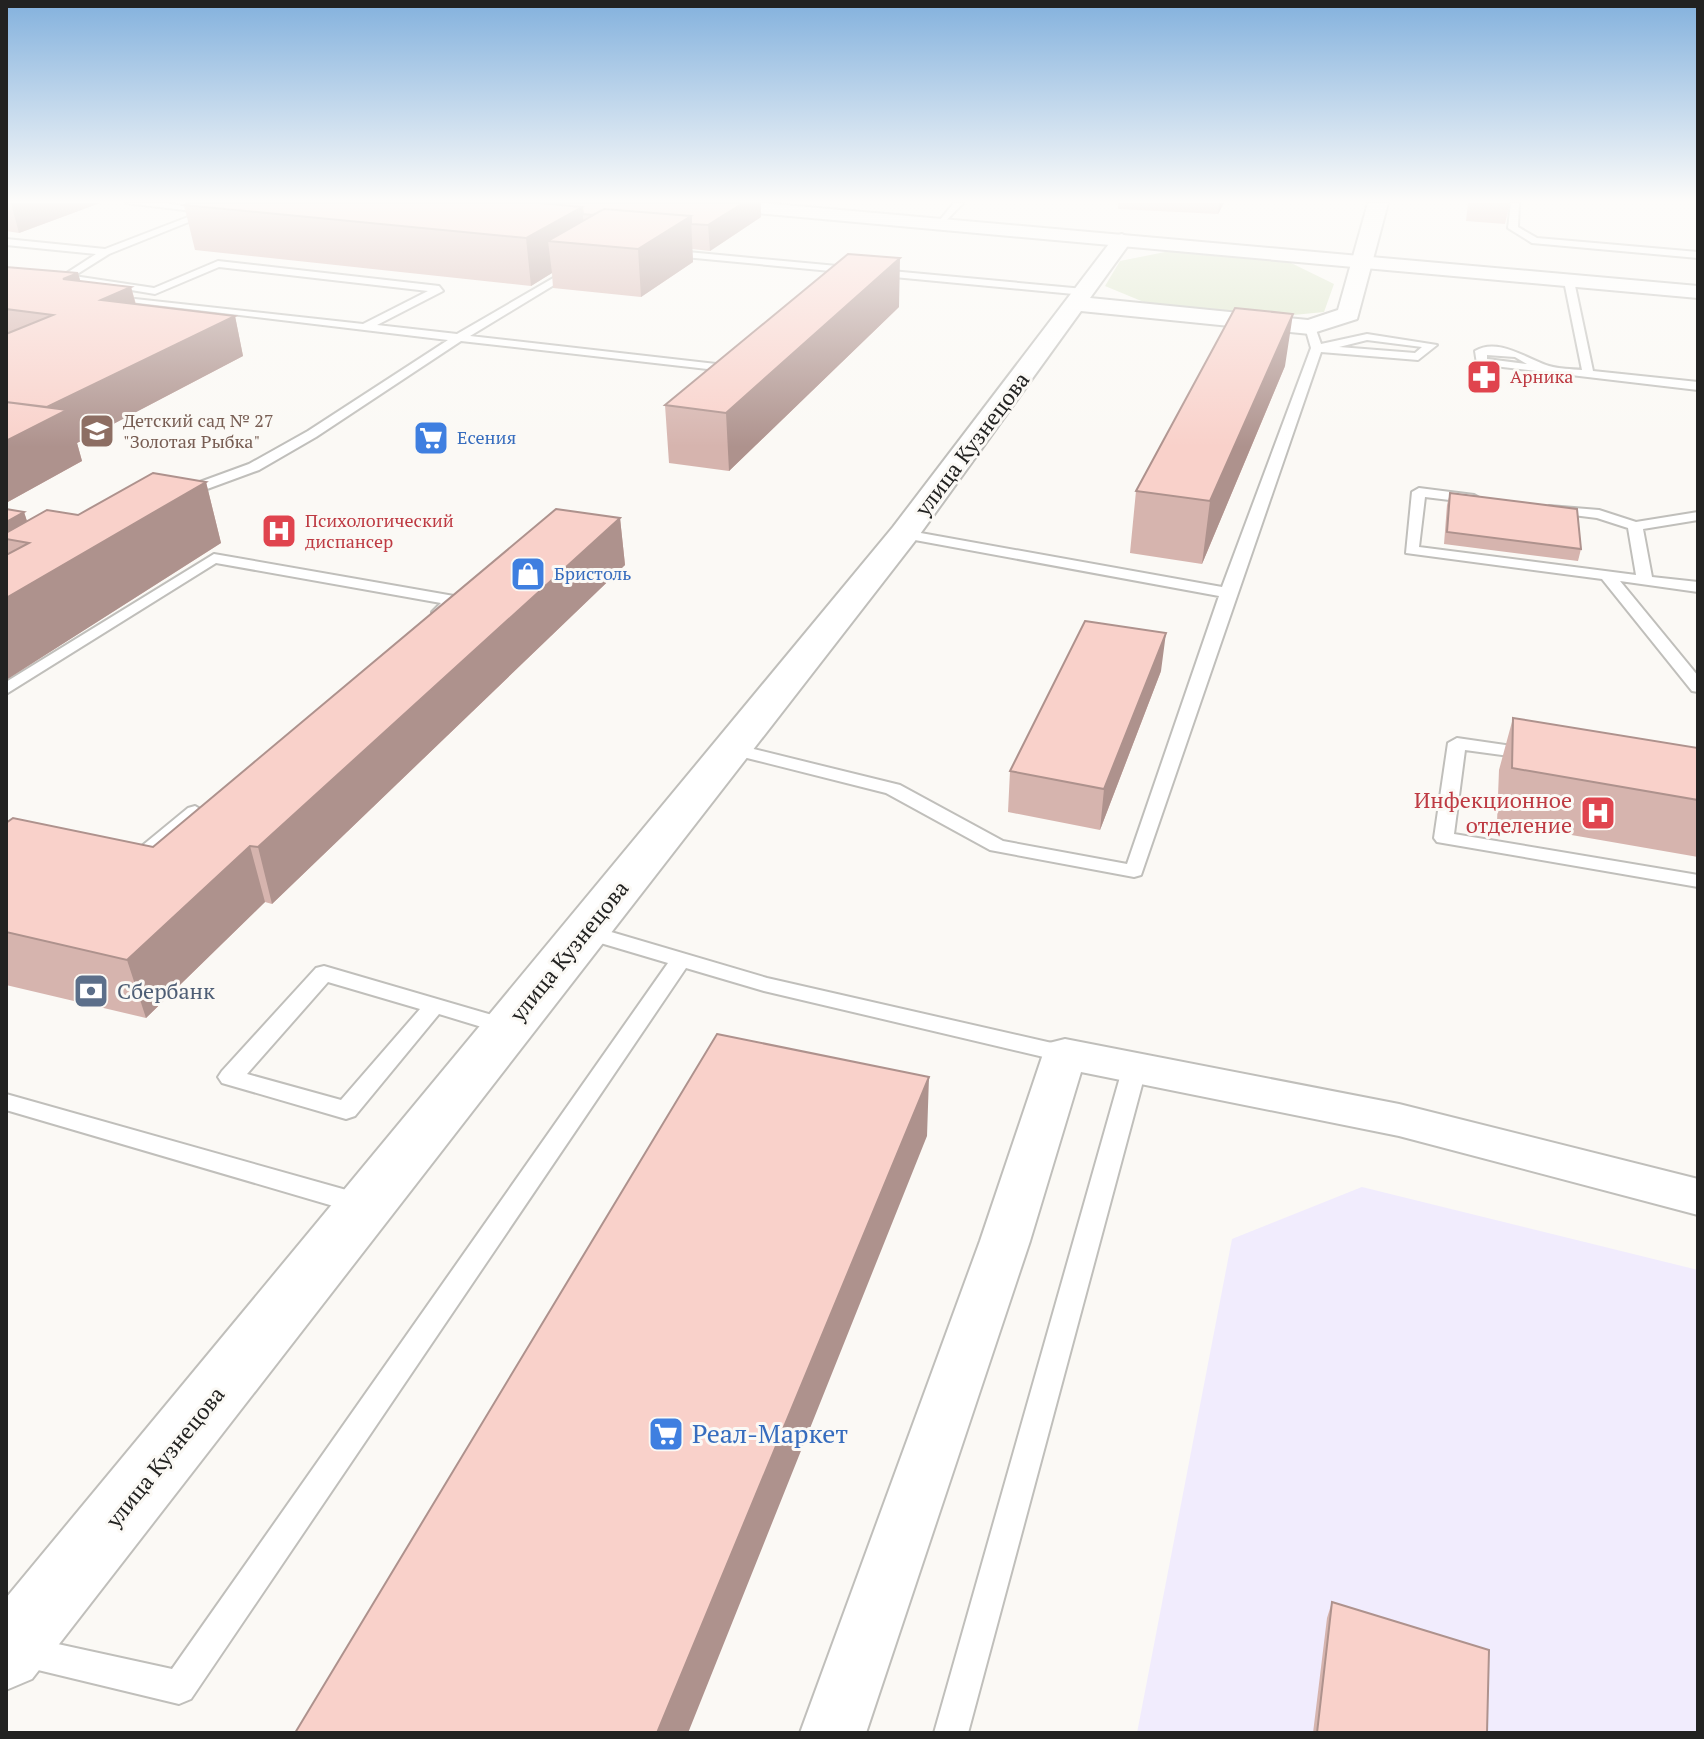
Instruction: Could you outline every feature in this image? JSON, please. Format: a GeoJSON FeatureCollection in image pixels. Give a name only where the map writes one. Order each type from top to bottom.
{"type":"FeatureCollection","features":[{"type":"Feature","properties":{"kind":"street","name":"улица Кузнецова"},"geometry":{"type":"LineString","coordinates":[[8,1652],[904,534],[1090,284]]}},
{"type":"Feature","properties":{"kind":"street"},"geometry":{"type":"LineString","coordinates":[[1080,298],[1313,337],[1349,314],[1357,284]]}},
{"type":"Feature","properties":{"kind":"street"},"geometry":{"type":"LineString","coordinates":[[1606,284],[1698,292]]}},
{"type":"Feature","properties":{"kind":"street"},"geometry":{"type":"LineString","coordinates":[[833,1733],[1005,1241],[1065,1054],[1399,1120],[1698,1197]]}},
{"type":"Feature","properties":{"kind":"lane"},"geometry":{"type":"LineString","coordinates":[[107,284],[155,291]]}},
{"type":"Feature","properties":{"kind":"lane"},"geometry":{"type":"LineString","coordinates":[[171,284],[135,302],[725,368]]}},
{"type":"Feature","properties":{"kind":"lane"},"geometry":{"type":"LineString","coordinates":[[365,327],[439,289],[396,284]]}},
{"type":"Feature","properties":{"kind":"lane"},"geometry":{"type":"LineString","coordinates":[[166,503],[254,467],[312,434],[458,338],[548,284]]}},
{"type":"Feature","properties":{"kind":"lane"},"geometry":{"type":"LineString","coordinates":[[951,284],[1080,298]]}},
{"type":"Feature","properties":{"kind":"lane"},"geometry":{"type":"LineString","coordinates":[[1570,284],[1588,373]]}},
{"type":"Feature","properties":{"kind":"lane"},"geometry":{"type":"LineString","coordinates":[[1313,337],[1367,337],[1431,345],[1418,357],[1313,337]]}},
{"type":"Feature","properties":{"kind":"lane"},"geometry":{"type":"LineString","coordinates":[[733,749],[893,789],[997,846],[1134,871],[1313,337]]}},
{"type":"Feature","properties":{"kind":"lane"},"geometry":{"type":"LineString","coordinates":[[1546,369],[1517,354],[1481,351],[1481,362],[1698,386]]}},
{"type":"Feature","properties":{"kind":"lane"},"geometry":{"type":"LineString","coordinates":[[1494,502],[1419,492],[1411,550],[1698,587]]}},
{"type":"Feature","properties":{"kind":"lane"},"geometry":{"type":"LineString","coordinates":[[1539,507],[1599,514],[1635,526],[1698,516]]}},
{"type":"Feature","properties":{"kind":"lane"},"geometry":{"type":"LineString","coordinates":[[1635,526],[1645,580]]}},
{"type":"Feature","properties":{"kind":"lane"},"geometry":{"type":"LineString","coordinates":[[904,534],[1228,593]]}},
{"type":"Feature","properties":{"kind":"lane"},"geometry":{"type":"LineString","coordinates":[[6,689],[214,558],[454,601],[430,620]]}},
{"type":"Feature","properties":{"kind":"lane"},"geometry":{"type":"LineString","coordinates":[[1607,575],[1698,687]]}},
{"type":"Feature","properties":{"kind":"lane"},"geometry":{"type":"LineString","coordinates":[[1547,756],[1457,743],[1444,838],[1698,881]]}},
{"type":"Feature","properties":{"kind":"lane"},"geometry":{"type":"LineString","coordinates":[[119,874],[215,796]]}},
{"type":"Feature","properties":{"kind":"lane"},"geometry":{"type":"LineString","coordinates":[[584,931],[764,984],[1065,1054]]}},
{"type":"Feature","properties":{"kind":"lane"},"geometry":{"type":"LineString","coordinates":[[8,1652],[179,1687],[680,961]]}},
{"type":"Feature","properties":{"kind":"lane"},"geometry":{"type":"LineString","coordinates":[[436,1004],[346,1110],[230,1077],[324,973],[436,1004],[508,1027]]}},
{"type":"Feature","properties":{"kind":"lane"},"geometry":{"type":"LineString","coordinates":[[951,1733],[1134,1070]]}},
{"type":"Feature","properties":{"kind":"lane"},"geometry":{"type":"LineString","coordinates":[[6,1102],[368,1206]]}},
{"type":"Feature","properties":{"kind":"shaded area"},"geometry":{"type":"Polygon","coordinates":[[[1362,1187],[1698,1270],[1698,1733],[1137,1733],[1232,1239],[1362,1187]]]}},
{"type":"Feature","properties":{"kind":"green space"},"geometry":{"type":"Polygon","coordinates":[[[1334,284],[1324,312],[1273,317],[1151,305],[1105,286],[1334,284]]]}},
{"type":"Feature","properties":{"kind":"building"},"geometry":{"type":"Polygon","coordinates":[[[6,284],[107,284],[131,287],[101,300],[235,316],[47,407],[6,402],[6,334],[53,315],[6,309],[6,284]]]}},
{"type":"Feature","properties":{"kind":"building"},"geometry":{"type":"Polygon","coordinates":[[[811,284],[871,284],[726,413],[665,405],[811,284]]]}},
{"type":"Feature","properties":{"kind":"building"},"geometry":{"type":"Polygon","coordinates":[[[1235,308],[1293,314],[1210,501],[1136,491],[1235,308]]]}},
{"type":"Feature","properties":{"kind":"building"},"geometry":{"type":"Polygon","coordinates":[[[6,402],[67,410],[6,441],[6,402]]]}},
{"type":"Feature","properties":{"kind":"building"},"geometry":{"type":"Polygon","coordinates":[[[153,473],[206,482],[6,598],[6,555],[29,543],[6,539],[6,533],[47,510],[78,515],[153,473]]]}},
{"type":"Feature","properties":{"kind":"building"},"geometry":{"type":"Polygon","coordinates":[[[1450,493],[1577,509],[1581,549],[1447,532],[1450,493]]]}},
{"type":"Feature","properties":{"kind":"building"},"geometry":{"type":"Polygon","coordinates":[[[6,509],[24,512],[6,522],[6,509]]]}},
{"type":"Feature","properties":{"kind":"building"},"geometry":{"type":"Polygon","coordinates":[[[556,509],[620,518],[258,847],[250,846],[127,960],[6,932],[6,823],[13,818],[153,847],[556,509]]]}},
{"type":"Feature","properties":{"kind":"building"},"geometry":{"type":"Polygon","coordinates":[[[1085,621],[1166,633],[1104,789],[1010,771],[1085,621]]]}},
{"type":"Feature","properties":{"kind":"building"},"geometry":{"type":"Polygon","coordinates":[[[1513,718],[1698,748],[1698,800],[1512,768],[1513,718]]]}},
{"type":"Feature","properties":{"kind":"building","name":"Реал-Маркет"},"geometry":{"type":"Polygon","coordinates":[[[717,1034],[929,1077],[657,1733],[295,1733],[717,1034]]]}},
{"type":"Feature","properties":{"kind":"building"},"geometry":{"type":"Polygon","coordinates":[[[1332,1602],[1489,1650],[1487,1733],[1317,1733],[1332,1602]]]}},
{"type":"Feature","properties":{"kind":"place","name":"Арника"},"geometry":{"type":"Point","coordinates":[1484,377]}},
{"type":"Feature","properties":{"kind":"place","name":"Детский сад № 27 \"Золотая Рыбка\""},"geometry":{"type":"Point","coordinates":[97,431]}},
{"type":"Feature","properties":{"kind":"place","name":"Есения"},"geometry":{"type":"Point","coordinates":[431,438]}},
{"type":"Feature","properties":{"kind":"place","name":"Психологический диспансер"},"geometry":{"type":"Point","coordinates":[279,531]}},
{"type":"Feature","properties":{"kind":"place","name":"Бристоль"},"geometry":{"type":"Point","coordinates":[528,574]}},
{"type":"Feature","properties":{"kind":"place","name":"Инфекционное отделение"},"geometry":{"type":"Point","coordinates":[1598,813]}},
{"type":"Feature","properties":{"kind":"place","name":"Сбербанк"},"geometry":{"type":"Point","coordinates":[91,991]}},
{"type":"Feature","properties":{"kind":"place","name":"Реал-Маркет"},"geometry":{"type":"Point","coordinates":[666,1434]}}]}
